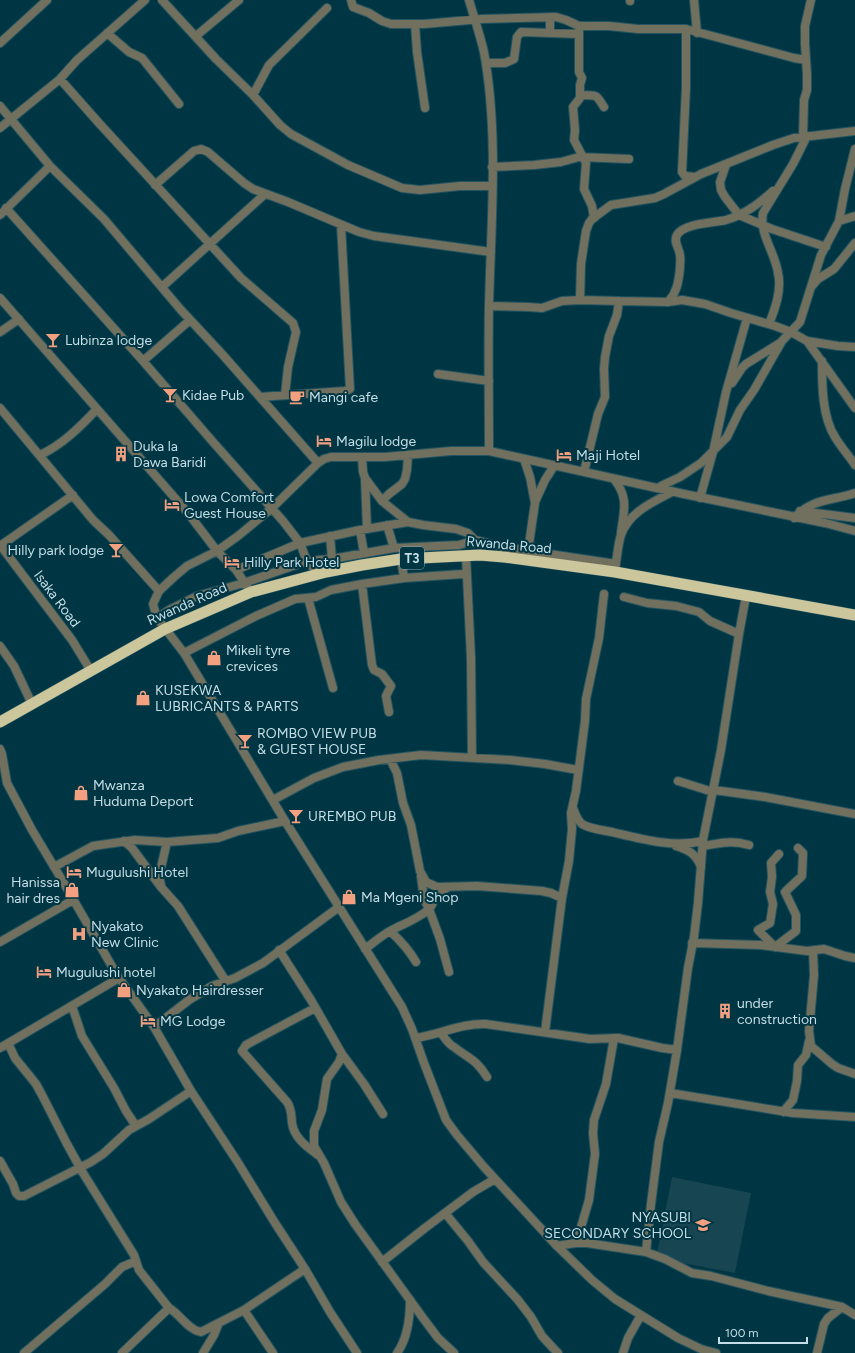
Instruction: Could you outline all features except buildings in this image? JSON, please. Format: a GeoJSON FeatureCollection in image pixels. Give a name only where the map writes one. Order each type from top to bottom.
{"type":"FeatureCollection","features":[{"type":"Feature","properties":{"kind":"highway","name":"Rwanda Road"},"geometry":{"type":"LineString","coordinates":[[0,722],[165,629],[251,592],[319,574],[401,559],[466,556],[504,557],[616,568],[746,596],[855,615]]}},
{"type":"Feature","properties":{"kind":"street"},"geometry":{"type":"LineString","coordinates":[[0,43],[47,0]]}},
{"type":"Feature","properties":{"kind":"street"},"geometry":{"type":"LineString","coordinates":[[0,128],[60,78],[77,60],[145,0]]}},
{"type":"Feature","properties":{"kind":"street"},"geometry":{"type":"LineString","coordinates":[[162,0],[216,59],[253,95],[280,125],[291,134],[348,165],[402,188],[420,190],[447,187],[492,186]]}},
{"type":"Feature","properties":{"kind":"street"},"geometry":{"type":"LineString","coordinates":[[196,36],[239,0]]}},
{"type":"Feature","properties":{"kind":"street"},"geometry":{"type":"LineString","coordinates":[[351,0],[353,7],[391,24],[550,17],[566,20],[579,30]]}},
{"type":"Feature","properties":{"kind":"street"},"geometry":{"type":"LineString","coordinates":[[469,0],[486,63],[489,93],[492,168],[489,306],[489,451]]}},
{"type":"Feature","properties":{"kind":"street"},"geometry":{"type":"LineString","coordinates":[[694,0],[697,33]]}},
{"type":"Feature","properties":{"kind":"street"},"geometry":{"type":"LineString","coordinates":[[769,324],[777,301],[779,273],[763,231],[763,213],[781,184],[805,136],[804,100],[807,90],[804,44],[805,26],[811,0]]}},
{"type":"Feature","properties":{"kind":"street"},"geometry":{"type":"LineString","coordinates":[[253,95],[270,66],[327,8]]}},
{"type":"Feature","properties":{"kind":"street"},"geometry":{"type":"LineString","coordinates":[[550,17],[550,33]]}},
{"type":"Feature","properties":{"kind":"street"},"geometry":{"type":"LineString","coordinates":[[415,24],[416,52],[425,108]]}},
{"type":"Feature","properties":{"kind":"street"},"geometry":{"type":"LineString","coordinates":[[486,63],[505,63],[514,59],[517,37],[519,33],[550,33],[609,26],[638,29],[686,29],[806,60]]}},
{"type":"Feature","properties":{"kind":"street"},"geometry":{"type":"LineString","coordinates":[[686,29],[686,88],[682,172],[685,176],[695,177]]}},
{"type":"Feature","properties":{"kind":"street"},"geometry":{"type":"LineString","coordinates":[[579,30],[579,72],[582,78],[580,85],[581,95],[573,106],[574,140],[586,163],[584,189],[592,206],[594,218]]}},
{"type":"Feature","properties":{"kind":"street"},"geometry":{"type":"LineString","coordinates":[[107,33],[130,52],[142,58],[179,104]]}},
{"type":"Feature","properties":{"kind":"street"},"geometry":{"type":"LineString","coordinates":[[60,78],[155,185],[241,278],[296,327],[288,367],[285,395]]}},
{"type":"Feature","properties":{"kind":"street"},"geometry":{"type":"LineString","coordinates":[[581,95],[596,96],[600,98],[604,107]]}},
{"type":"Feature","properties":{"kind":"street"},"geometry":{"type":"LineString","coordinates":[[0,106],[50,166],[104,219],[190,320],[318,463]]}},
{"type":"Feature","properties":{"kind":"street"},"geometry":{"type":"LineString","coordinates":[[580,300],[584,238],[589,223],[611,205],[655,198],[695,177],[773,145],[805,136],[855,131]]}},
{"type":"Feature","properties":{"kind":"street"},"geometry":{"type":"LineString","coordinates":[[726,392],[742,368],[782,341],[800,322],[821,255],[839,221],[855,148]]}},
{"type":"Feature","properties":{"kind":"street"},"geometry":{"type":"LineString","coordinates":[[155,185],[194,151],[201,149],[208,152],[244,183],[265,194],[288,202],[366,235],[491,252]]}},
{"type":"Feature","properties":{"kind":"street"},"geometry":{"type":"LineString","coordinates":[[492,168],[561,162],[575,157],[630,159]]}},
{"type":"Feature","properties":{"kind":"street"},"geometry":{"type":"LineString","coordinates":[[726,165],[720,182],[721,190],[739,215],[772,229],[826,247]]}},
{"type":"Feature","properties":{"kind":"street"},"geometry":{"type":"LineString","coordinates":[[0,214],[50,166]]}},
{"type":"Feature","properties":{"kind":"street"},"geometry":{"type":"LineString","coordinates":[[668,302],[675,292],[678,280],[680,255],[675,242],[678,233],[698,224],[728,220],[739,215],[749,210],[781,184]]}},
{"type":"Feature","properties":{"kind":"street"},"geometry":{"type":"LineString","coordinates":[[162,287],[265,194]]}},
{"type":"Feature","properties":{"kind":"street"},"geometry":{"type":"LineString","coordinates":[[6,208],[287,525],[300,542],[307,561],[319,574]]}},
{"type":"Feature","properties":{"kind":"street"},"geometry":{"type":"LineString","coordinates":[[839,221],[855,216]]}},
{"type":"Feature","properties":{"kind":"street"},"geometry":{"type":"LineString","coordinates":[[260,397],[345,391],[350,389],[341,225]]}},
{"type":"Feature","properties":{"kind":"street"},"geometry":{"type":"LineString","coordinates":[[810,288],[818,279],[834,269],[855,243]]}},
{"type":"Feature","properties":{"kind":"street"},"geometry":{"type":"LineString","coordinates":[[0,298],[188,513],[217,551],[236,570],[251,592]]}},
{"type":"Feature","properties":{"kind":"street"},"geometry":{"type":"LineString","coordinates":[[489,306],[528,306],[542,308],[562,301],[668,302],[682,300],[705,304],[769,324],[791,332],[807,341],[855,347]]}},
{"type":"Feature","properties":{"kind":"street"},"geometry":{"type":"LineString","coordinates":[[584,472],[598,414],[605,397],[605,357],[609,336],[617,315],[619,301]]}},
{"type":"Feature","properties":{"kind":"street"},"geometry":{"type":"LineString","coordinates":[[700,498],[713,452],[726,392],[747,318]]}},
{"type":"Feature","properties":{"kind":"street"},"geometry":{"type":"LineString","coordinates":[[0,332],[19,319]]}},
{"type":"Feature","properties":{"kind":"street"},"geometry":{"type":"LineString","coordinates":[[143,361],[190,320]]}},
{"type":"Feature","properties":{"kind":"street"},"geometry":{"type":"LineString","coordinates":[[658,488],[688,473],[701,464],[727,437],[740,410],[754,390],[782,341]]}},
{"type":"Feature","properties":{"kind":"street"},"geometry":{"type":"LineString","coordinates":[[807,341],[855,408]]}},
{"type":"Feature","properties":{"kind":"street"},"geometry":{"type":"LineString","coordinates":[[822,361],[824,406],[830,425],[834,437],[852,455],[855,465]]}},
{"type":"Feature","properties":{"kind":"street"},"geometry":{"type":"LineString","coordinates":[[438,374],[489,381]]}},
{"type":"Feature","properties":{"kind":"street"},"geometry":{"type":"LineString","coordinates":[[0,408],[93,520],[109,535],[159,591]]}},
{"type":"Feature","properties":{"kind":"street"},"geometry":{"type":"LineString","coordinates":[[40,455],[53,448],[73,433],[97,409]]}},
{"type":"Feature","properties":{"kind":"street"},"geometry":{"type":"LineString","coordinates":[[716,1353],[701,1349],[678,1338],[615,1299],[592,1280],[557,1246],[495,1179],[457,1135],[446,1120],[402,1007],[285,821],[184,653],[157,618],[153,604],[159,591],[187,566],[226,545],[272,508],[318,463],[324,459],[332,457],[408,455],[451,451],[489,451],[700,498],[797,515],[855,531]]}},
{"type":"Feature","properties":{"kind":"street"},"geometry":{"type":"LineString","coordinates":[[382,501],[396,487],[402,484],[405,479],[408,455]]}},
{"type":"Feature","properties":{"kind":"street"},"geometry":{"type":"LineString","coordinates":[[362,457],[365,478],[364,553]]}},
{"type":"Feature","properties":{"kind":"street"},"geometry":{"type":"LineString","coordinates":[[524,459],[530,477],[535,503]]}},
{"type":"Feature","properties":{"kind":"street"},"geometry":{"type":"LineString","coordinates":[[528,551],[535,503],[545,480],[554,466]]}},
{"type":"Feature","properties":{"kind":"street"},"geometry":{"type":"LineString","coordinates":[[365,478],[382,501],[408,522]]}},
{"type":"Feature","properties":{"kind":"street"},"geometry":{"type":"LineString","coordinates":[[236,570],[300,542],[408,522],[456,529],[468,533],[475,540],[496,546],[616,568],[624,500],[621,487],[614,479]]}},
{"type":"Feature","properties":{"kind":"street"},"geometry":{"type":"LineString","coordinates":[[621,535],[629,521],[642,508],[672,492]]}},
{"type":"Feature","properties":{"kind":"street"},"geometry":{"type":"LineString","coordinates":[[797,515],[812,503],[855,493]]}},
{"type":"Feature","properties":{"kind":"street"},"geometry":{"type":"LineString","coordinates":[[0,546],[73,495]]}},
{"type":"Feature","properties":{"kind":"street"},"geometry":{"type":"LineString","coordinates":[[797,515],[855,518]]}},
{"type":"Feature","properties":{"kind":"street"},"geometry":{"type":"LineString","coordinates":[[387,525],[394,548]]}},
{"type":"Feature","properties":{"kind":"street"},"geometry":{"type":"LineString","coordinates":[[330,536],[332,559]]}},
{"type":"Feature","properties":{"kind":"street"},"geometry":{"type":"LineString","coordinates":[[157,618],[169,610],[197,596],[244,583],[307,561],[332,559],[394,548],[418,546],[448,547],[475,540]]}},
{"type":"Feature","properties":{"kind":"street","name":"Isaka Road"},"geometry":{"type":"LineString","coordinates":[[0,546],[72,640],[90,671]]}},
{"type":"Feature","properties":{"kind":"street"},"geometry":{"type":"LineString","coordinates":[[466,556],[472,758]]}},
{"type":"Feature","properties":{"kind":"street"},"geometry":{"type":"LineString","coordinates":[[401,559],[404,578]]}},
{"type":"Feature","properties":{"kind":"street"},"geometry":{"type":"LineString","coordinates":[[184,653],[294,598],[316,597],[331,590],[404,578],[466,575]]}},
{"type":"Feature","properties":{"kind":"street"},"geometry":{"type":"LineString","coordinates":[[362,584],[372,665],[374,670],[382,674],[391,686],[386,696],[389,712]]}},
{"type":"Feature","properties":{"kind":"street"},"geometry":{"type":"LineString","coordinates":[[545,1032],[562,898],[571,844],[571,812],[576,792],[585,721],[586,699],[599,638],[604,594]]}},
{"type":"Feature","properties":{"kind":"street"},"geometry":{"type":"LineString","coordinates":[[646,1252],[650,1204],[659,1142],[670,1093],[698,903],[703,844],[746,596]]}},
{"type":"Feature","properties":{"kind":"street"},"geometry":{"type":"LineString","coordinates":[[624,597],[676,606],[699,612],[704,614],[710,621],[740,634]]}},
{"type":"Feature","properties":{"kind":"street"},"geometry":{"type":"LineString","coordinates":[[308,598],[333,688]]}},
{"type":"Feature","properties":{"kind":"street"},"geometry":{"type":"LineString","coordinates":[[0,646],[14,666],[32,704]]}},
{"type":"Feature","properties":{"kind":"street"},"geometry":{"type":"LineString","coordinates":[[0,749],[2,754],[2,767],[7,783],[32,830],[73,900],[120,978],[154,1027],[191,1091],[237,1161],[274,1223],[305,1269],[330,1312],[357,1353]]}},
{"type":"Feature","properties":{"kind":"street"},"geometry":{"type":"LineString","coordinates":[[273,800],[314,778],[343,767],[421,755],[510,760],[578,770]]}},
{"type":"Feature","properties":{"kind":"street"},"geometry":{"type":"LineString","coordinates":[[390,759],[397,773],[403,804],[411,825],[424,899],[448,963],[449,972]]}},
{"type":"Feature","properties":{"kind":"street"},"geometry":{"type":"LineString","coordinates":[[678,781],[713,791],[765,797],[855,814]]}},
{"type":"Feature","properties":{"kind":"street"},"geometry":{"type":"LineString","coordinates":[[572,807],[580,822],[591,828],[668,843],[703,844],[736,842],[749,845]]}},
{"type":"Feature","properties":{"kind":"street"},"geometry":{"type":"LineString","coordinates":[[54,867],[93,846],[135,840],[167,842],[218,838],[243,829],[285,821]]}},
{"type":"Feature","properties":{"kind":"street"},"geometry":{"type":"LineString","coordinates":[[124,841],[132,848],[161,887],[178,906],[225,980]]}},
{"type":"Feature","properties":{"kind":"street"},"geometry":{"type":"LineString","coordinates":[[161,887],[160,876],[167,842]]}},
{"type":"Feature","properties":{"kind":"street"},"geometry":{"type":"LineString","coordinates":[[668,843],[689,850],[698,860],[701,867]]}},
{"type":"Feature","properties":{"kind":"street"},"geometry":{"type":"LineString","coordinates":[[775,947],[796,931],[796,915],[785,892],[802,876],[803,853],[798,848]]}},
{"type":"Feature","properties":{"kind":"street"},"geometry":{"type":"LineString","coordinates":[[775,947],[758,930],[770,923],[773,904],[770,892],[772,877],[771,863],[779,854]]}},
{"type":"Feature","properties":{"kind":"street"},"geometry":{"type":"LineString","coordinates":[[420,871],[423,878],[428,883],[437,887],[477,886],[524,889],[551,893],[562,898]]}},
{"type":"Feature","properties":{"kind":"street"},"geometry":{"type":"LineString","coordinates":[[365,949],[390,932],[414,920],[429,909],[434,897],[438,893],[451,887]]}},
{"type":"Feature","properties":{"kind":"street"},"geometry":{"type":"LineString","coordinates":[[0,942],[73,900]]}},
{"type":"Feature","properties":{"kind":"street"},"geometry":{"type":"LineString","coordinates":[[154,1027],[189,1000],[212,986],[234,978],[263,963],[339,907]]}},
{"type":"Feature","properties":{"kind":"street"},"geometry":{"type":"LineString","coordinates":[[390,932],[400,940],[416,962]]}},
{"type":"Feature","properties":{"kind":"street"},"geometry":{"type":"LineString","coordinates":[[692,943],[775,947],[813,951],[824,949],[855,958]]}},
{"type":"Feature","properties":{"kind":"street"},"geometry":{"type":"LineString","coordinates":[[279,950],[342,1054],[364,1084],[383,1114]]}},
{"type":"Feature","properties":{"kind":"street"},"geometry":{"type":"LineString","coordinates":[[813,951],[814,976],[810,1017],[810,1040],[812,1048],[838,1068],[855,1074]]}},
{"type":"Feature","properties":{"kind":"street"},"geometry":{"type":"LineString","coordinates":[[0,1048],[120,978]]}},
{"type":"Feature","properties":{"kind":"street"},"geometry":{"type":"LineString","coordinates":[[72,1006],[82,1036],[136,1126]]}},
{"type":"Feature","properties":{"kind":"street"},"geometry":{"type":"LineString","coordinates":[[315,1008],[246,1045],[242,1051],[287,1102],[291,1110],[292,1123],[295,1133],[304,1144],[319,1155]]}},
{"type":"Feature","properties":{"kind":"street"},"geometry":{"type":"LineString","coordinates":[[415,1038],[476,1024],[590,1039],[614,1038],[677,1050]]}},
{"type":"Feature","properties":{"kind":"street"},"geometry":{"type":"LineString","coordinates":[[441,1033],[453,1047],[475,1062],[487,1077]]}},
{"type":"Feature","properties":{"kind":"street"},"geometry":{"type":"LineString","coordinates":[[575,1243],[580,1234],[589,1200],[595,1154],[593,1133],[594,1120],[606,1084],[614,1038]]}},
{"type":"Feature","properties":{"kind":"street"},"geometry":{"type":"LineString","coordinates":[[783,1112],[793,1100],[797,1081],[798,1065],[806,1055],[810,1040]]}},
{"type":"Feature","properties":{"kind":"street"},"geometry":{"type":"LineString","coordinates":[[8,1043],[15,1058],[42,1095],[67,1144],[134,1255],[139,1270],[169,1308],[194,1330],[201,1332],[218,1325],[244,1310],[305,1269]]}},
{"type":"Feature","properties":{"kind":"street"},"geometry":{"type":"LineString","coordinates":[[342,1054],[339,1062],[327,1079],[322,1110],[315,1126],[314,1146],[324,1163],[341,1202],[349,1215],[438,1338],[454,1353]]}},
{"type":"Feature","properties":{"kind":"street"},"geometry":{"type":"LineString","coordinates":[[0,1161],[13,1184],[16,1193],[20,1196],[30,1193],[96,1159],[121,1136],[191,1091]]}},
{"type":"Feature","properties":{"kind":"street"},"geometry":{"type":"LineString","coordinates":[[670,1093],[798,1114],[855,1117]]}},
{"type":"Feature","properties":{"kind":"street"},"geometry":{"type":"LineString","coordinates":[[382,1262],[445,1213],[495,1179]]}},
{"type":"Feature","properties":{"kind":"street"},"geometry":{"type":"LineString","coordinates":[[445,1213],[468,1240],[483,1262],[518,1300],[531,1317],[542,1336],[558,1353]]}},
{"type":"Feature","properties":{"kind":"street"},"geometry":{"type":"LineString","coordinates":[[557,1246],[587,1243],[646,1252],[666,1259],[692,1273],[842,1307],[855,1315]]}},
{"type":"Feature","properties":{"kind":"street"},"geometry":{"type":"LineString","coordinates":[[24,1353],[105,1284],[122,1267],[136,1261]]}},
{"type":"Feature","properties":{"kind":"street"},"geometry":{"type":"LineString","coordinates":[[401,1351],[410,1317],[410,1300]]}},
{"type":"Feature","properties":{"kind":"street"},"geometry":{"type":"LineString","coordinates":[[817,1353],[824,1324],[828,1318],[842,1307]]}},
{"type":"Feature","properties":{"kind":"street"},"geometry":{"type":"LineString","coordinates":[[122,1353],[169,1308]]}},
{"type":"Feature","properties":{"kind":"street"},"geometry":{"type":"LineString","coordinates":[[244,1310],[274,1353]]}},
{"type":"Feature","properties":{"kind":"street"},"geometry":{"type":"LineString","coordinates":[[623,1353],[628,1338],[640,1315]]}},
{"type":"Feature","properties":{"kind":"street"},"geometry":{"type":"LineString","coordinates":[[203,1353],[218,1325]]}},
{"type":"Feature","properties":{"kind":"shaded area","name":"NYASUBI SECONDARY SCHOOL"},"geometry":{"type":"Polygon","coordinates":[[[672,1177],[751,1193],[735,1273],[656,1258],[672,1177]]]}},
{"type":"Feature","properties":{"kind":"place","name":"Lubinza lodge"},"geometry":{"type":"Point","coordinates":[53,340]}},
{"type":"Feature","properties":{"kind":"place","name":"Kidae Pub"},"geometry":{"type":"Point","coordinates":[170,395]}},
{"type":"Feature","properties":{"kind":"place","name":"Mangi cafe"},"geometry":{"type":"Point","coordinates":[297,397]}},
{"type":"Feature","properties":{"kind":"place","name":"Magilu lodge"},"geometry":{"type":"Point","coordinates":[324,441]}},
{"type":"Feature","properties":{"kind":"place","name":"Duka la Dawa Baridi"},"geometry":{"type":"Point","coordinates":[121,454]}},
{"type":"Feature","properties":{"kind":"place","name":"Maji Hotel"},"geometry":{"type":"Point","coordinates":[564,455]}},
{"type":"Feature","properties":{"kind":"place","name":"Lowa Comfort Guest House"},"geometry":{"type":"Point","coordinates":[172,505]}},
{"type":"Feature","properties":{"kind":"place","name":"Hilly park lodge"},"geometry":{"type":"Point","coordinates":[116,550]}},
{"type":"Feature","properties":{"kind":"place","name":"Hilly Park Hotel"},"geometry":{"type":"Point","coordinates":[232,562]}},
{"type":"Feature","properties":{"kind":"place","name":"Mikeli tyre crevices"},"geometry":{"type":"Point","coordinates":[214,658]}},
{"type":"Feature","properties":{"kind":"place","name":"KUSEKWA LUBRICANTS & PARTS"},"geometry":{"type":"Point","coordinates":[143,698]}},
{"type":"Feature","properties":{"kind":"place","name":"ROMBO VIEW PUB & GUEST HOUSE"},"geometry":{"type":"Point","coordinates":[245,741]}},
{"type":"Feature","properties":{"kind":"place","name":"Mwanza Huduma Deport"},"geometry":{"type":"Point","coordinates":[81,793]}},
{"type":"Feature","properties":{"kind":"place","name":"UREMBO PUB"},"geometry":{"type":"Point","coordinates":[296,816]}},
{"type":"Feature","properties":{"kind":"place","name":"Mugulushi Hotel"},"geometry":{"type":"Point","coordinates":[74,872]}},
{"type":"Feature","properties":{"kind":"place","name":"Hanissa hair dres"},"geometry":{"type":"Point","coordinates":[72,890]}},
{"type":"Feature","properties":{"kind":"place","name":"Ma Mgeni Shop"},"geometry":{"type":"Point","coordinates":[349,897]}},
{"type":"Feature","properties":{"kind":"place","name":"Nyakato New Clinic"},"geometry":{"type":"Point","coordinates":[79,934]}},
{"type":"Feature","properties":{"kind":"place","name":"Mugulushi hotel"},"geometry":{"type":"Point","coordinates":[44,972]}},
{"type":"Feature","properties":{"kind":"place","name":"Nyakato Hairdresser"},"geometry":{"type":"Point","coordinates":[124,990]}},
{"type":"Feature","properties":{"kind":"place","name":"under construction"},"geometry":{"type":"Point","coordinates":[725,1011]}},
{"type":"Feature","properties":{"kind":"place","name":"MG Lodge"},"geometry":{"type":"Point","coordinates":[148,1021]}},
{"type":"Feature","properties":{"kind":"place","name":"NYASUBI SECONDARY SCHOOL"},"geometry":{"type":"Point","coordinates":[703,1225]}}]}
